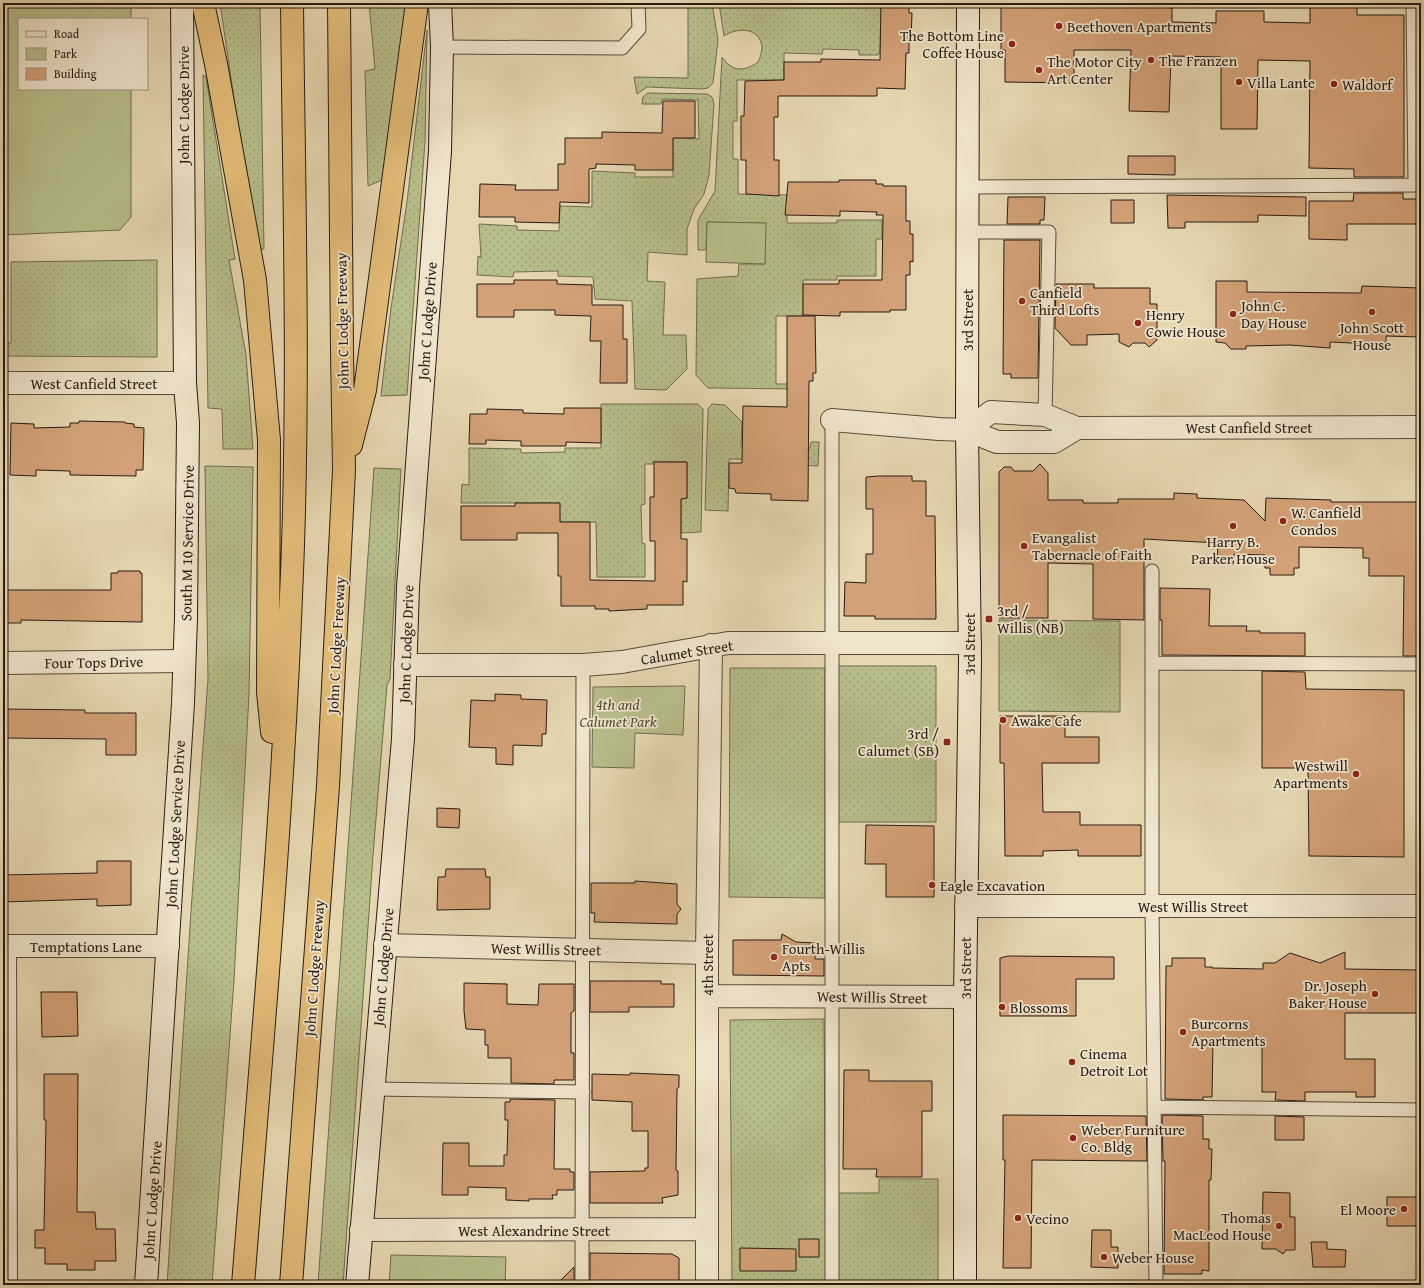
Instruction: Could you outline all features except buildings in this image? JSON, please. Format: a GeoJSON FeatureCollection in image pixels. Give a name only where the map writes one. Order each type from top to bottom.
{"type":"FeatureCollection","features":[{"type":"Feature","properties":{"kind":"highway"},"geometry":{"type":"LineString","coordinates":[[203,3],[216,64],[255,280],[269,440],[268,692],[279,798]]}},
{"type":"Feature","properties":{"kind":"highway"},"geometry":{"type":"LineString","coordinates":[[243,1285],[279,798],[291,597],[296,428],[292,3]]}},
{"type":"Feature","properties":{"kind":"highway","name":"John C Lodge Freeway"},"geometry":{"type":"LineString","coordinates":[[291,1285],[328,786],[344,470],[339,3]]}},
{"type":"Feature","properties":{"kind":"highway"},"geometry":{"type":"LineString","coordinates":[[344,470],[365,390],[417,3]]}},
{"type":"Feature","properties":{"kind":"street","name":"John C Lodge Drive"},"geometry":{"type":"LineString","coordinates":[[182,3],[185,383]]}},
{"type":"Feature","properties":{"kind":"street","name":"John C Lodge Drive"},"geometry":{"type":"LineString","coordinates":[[357,1285],[384,945],[403,739],[408,588],[440,151],[442,47],[440,3]]}},
{"type":"Feature","properties":{"kind":"street","name":"3rd Street"},"geometry":{"type":"LineString","coordinates":[[966,1285],[965,997],[970,643],[967,430],[968,3]]}},
{"type":"Feature","properties":{"kind":"street","name":"West Canfield Street"},"geometry":{"type":"LineString","coordinates":[[3,382],[185,383]]}},
{"type":"Feature","properties":{"kind":"street","name":"South M 10 Service Drive"},"geometry":{"type":"LineString","coordinates":[[183,703],[188,423],[185,383]]}},
{"type":"Feature","properties":{"kind":"street","name":"West Canfield Street"},"geometry":{"type":"LineString","coordinates":[[967,430],[991,412],[1045,415],[1077,428],[1421,427]]}},
{"type":"Feature","properties":{"kind":"street"},"geometry":{"type":"LineString","coordinates":[[832,420],[967,430],[994,442],[1054,442],[1077,428]]}},
{"type":"Feature","properties":{"kind":"street","name":"Calumet Street"},"geometry":{"type":"LineString","coordinates":[[405,664],[583,665],[657,657],[711,645],[728,643],[970,643]]}},
{"type":"Feature","properties":{"kind":"street","name":"4th Street"},"geometry":{"type":"LineString","coordinates":[[707,1285],[707,953],[711,645]]}},
{"type":"Feature","properties":{"kind":"street","name":"Four Tops Drive"},"geometry":{"type":"LineString","coordinates":[[3,662],[184,661]]}},
{"type":"Feature","properties":{"kind":"street","name":"John C Lodge Service Drive"},"geometry":{"type":"LineString","coordinates":[[168,946],[183,703]]}},
{"type":"Feature","properties":{"kind":"street","name":"West Willis Street"},"geometry":{"type":"LineString","coordinates":[[966,906],[1421,906]]}},
{"type":"Feature","properties":{"kind":"street","name":"West Willis Street"},"geometry":{"type":"LineString","coordinates":[[384,945],[707,953]]}},
{"type":"Feature","properties":{"kind":"street"},"geometry":{"type":"LineString","coordinates":[[4,946],[6,1285]]}},
{"type":"Feature","properties":{"kind":"street","name":"Temptations Lane"},"geometry":{"type":"LineString","coordinates":[[4,946],[168,946]]}},
{"type":"Feature","properties":{"kind":"street","name":"John C Lodge Drive"},"geometry":{"type":"LineString","coordinates":[[146,1285],[168,946]]}},
{"type":"Feature","properties":{"kind":"street","name":"West Willis Street"},"geometry":{"type":"LineString","coordinates":[[707,996],[965,997]]}},
{"type":"Feature","properties":{"kind":"street","name":"West Alexandrine Street"},"geometry":{"type":"LineString","coordinates":[[361,1230],[707,1229]]}},
{"type":"Feature","properties":{"kind":"lane"},"geometry":{"type":"LineString","coordinates":[[442,47],[622,48],[639,29],[638,3]]}},
{"type":"Feature","properties":{"kind":"lane"},"geometry":{"type":"LineString","coordinates":[[968,187],[1418,184],[1413,3]]}},
{"type":"Feature","properties":{"kind":"lane"},"geometry":{"type":"LineString","coordinates":[[968,232],[1049,232],[1045,415]]}},
{"type":"Feature","properties":{"kind":"lane"},"geometry":{"type":"LineString","coordinates":[[832,420],[832,1285]]}},
{"type":"Feature","properties":{"kind":"lane"},"geometry":{"type":"LineString","coordinates":[[1152,571],[1152,906],[1156,1285]]}},
{"type":"Feature","properties":{"kind":"lane"},"geometry":{"type":"LineString","coordinates":[[1152,663],[1421,664]]}},
{"type":"Feature","properties":{"kind":"lane"},"geometry":{"type":"LineString","coordinates":[[582,1285],[583,665]]}},
{"type":"Feature","properties":{"kind":"lane"},"geometry":{"type":"LineString","coordinates":[[373,1089],[582,1092]]}},
{"type":"Feature","properties":{"kind":"lane"},"geometry":{"type":"LineString","coordinates":[[1154,1107],[1421,1110]]}},
{"type":"Feature","properties":{"kind":"green space"},"geometry":{"type":"Polygon","coordinates":[[[3,3],[131,3],[131,18],[18,18],[18,90],[131,90],[131,217],[120,230],[3,235],[3,3]]]}},
{"type":"Feature","properties":{"kind":"green space"},"geometry":{"type":"Polygon","coordinates":[[[220,3],[260,3],[264,249],[256,249],[220,3]]]}},
{"type":"Feature","properties":{"kind":"green space"},"geometry":{"type":"Polygon","coordinates":[[[369,3],[407,3],[382,180],[368,186],[365,71],[375,69],[369,3]]]}},
{"type":"Feature","properties":{"kind":"green space"},"geometry":{"type":"Polygon","coordinates":[[[688,3],[712,3],[718,40],[713,83],[708,88],[701,89],[647,87],[637,94],[634,77],[688,78],[688,3]]]}},
{"type":"Feature","properties":{"kind":"green space"},"geometry":{"type":"Polygon","coordinates":[[[719,3],[807,5],[807,3],[881,3],[880,51],[878,55],[859,55],[859,50],[823,49],[822,54],[784,53],[784,80],[737,80],[737,121],[733,121],[733,159],[738,159],[738,194],[787,195],[787,223],[837,223],[837,220],[882,220],[882,239],[876,239],[876,276],[837,276],[837,280],[803,280],[803,316],[776,316],[776,384],[806,384],[807,389],[708,388],[696,375],[697,279],[738,276],[739,264],[765,264],[765,223],[707,222],[706,250],[698,250],[698,220],[715,191],[722,57],[730,66],[734,68],[748,68],[758,62],[762,49],[760,40],[753,32],[741,30],[724,36],[719,3]]]}},
{"type":"Feature","properties":{"kind":"green space"},"geometry":{"type":"Polygon","coordinates":[[[427,30],[425,141],[407,395],[381,396],[391,308],[407,202],[427,30]]]}},
{"type":"Feature","properties":{"kind":"green space"},"geometry":{"type":"Polygon","coordinates":[[[203,75],[206,77],[235,259],[229,260],[246,355],[253,449],[223,449],[222,409],[208,408],[203,75]]]}},
{"type":"Feature","properties":{"kind":"green space"},"geometry":{"type":"Polygon","coordinates":[[[648,93],[707,94],[712,97],[714,104],[709,175],[704,194],[694,209],[687,229],[687,255],[648,252],[647,281],[665,282],[663,335],[686,335],[687,369],[666,390],[635,389],[632,301],[595,299],[593,277],[558,276],[558,271],[514,272],[513,277],[477,275],[478,256],[481,257],[479,224],[517,226],[517,230],[559,231],[560,206],[592,207],[592,171],[635,173],[635,177],[673,177],[673,138],[699,139],[698,100],[662,99],[661,104],[642,104],[643,97],[648,93]]]}},
{"type":"Feature","properties":{"kind":"green space"},"geometry":{"type":"Polygon","coordinates":[[[707,222],[766,223],[765,264],[706,262],[707,222]]]}},
{"type":"Feature","properties":{"kind":"green space"},"geometry":{"type":"Polygon","coordinates":[[[157,260],[157,357],[3,356],[3,343],[11,343],[11,262],[157,260]]]}},
{"type":"Feature","properties":{"kind":"green space"},"geometry":{"type":"Polygon","coordinates":[[[601,404],[698,404],[703,409],[701,532],[681,533],[681,499],[687,498],[687,462],[653,461],[653,464],[645,464],[645,504],[641,505],[642,543],[645,544],[645,577],[597,577],[596,522],[560,522],[559,503],[461,503],[462,484],[469,485],[469,448],[521,449],[521,453],[565,452],[565,448],[601,448],[601,404]]]}},
{"type":"Feature","properties":{"kind":"green space"},"geometry":{"type":"Polygon","coordinates":[[[712,404],[725,405],[742,422],[741,447],[810,448],[811,442],[819,442],[818,466],[771,464],[771,460],[729,459],[728,511],[705,510],[708,409],[712,404]]]}},
{"type":"Feature","properties":{"kind":"green space"},"geometry":{"type":"Polygon","coordinates":[[[205,466],[253,467],[249,694],[234,980],[212,1285],[167,1285],[191,911],[208,679],[205,466]]]}},
{"type":"Feature","properties":{"kind":"green space"},"geometry":{"type":"Polygon","coordinates":[[[374,468],[401,469],[390,679],[387,685],[373,855],[343,1285],[318,1285],[374,468]]]}},
{"type":"Feature","properties":{"kind":"green space"},"geometry":{"type":"Polygon","coordinates":[[[999,620],[1120,621],[1120,712],[999,711],[999,620]]]}},
{"type":"Feature","properties":{"kind":"green space"},"geometry":{"type":"Polygon","coordinates":[[[838,666],[936,666],[936,822],[838,822],[838,666]]]}},
{"type":"Feature","properties":{"kind":"green space"},"geometry":{"type":"Polygon","coordinates":[[[730,668],[825,668],[825,898],[729,897],[730,668]]]}},
{"type":"Feature","properties":{"kind":"green space","name":"4th and Calumet Park"},"geometry":{"type":"Polygon","coordinates":[[[685,686],[683,735],[635,733],[634,768],[592,767],[593,687],[685,686]]]}},
{"type":"Feature","properties":{"kind":"green space"},"geometry":{"type":"Polygon","coordinates":[[[824,1019],[826,1285],[732,1285],[730,1020],[824,1019]]]}},
{"type":"Feature","properties":{"kind":"green space"},"geometry":{"type":"Polygon","coordinates":[[[879,1179],[938,1179],[938,1285],[837,1285],[837,1193],[879,1193],[879,1179]]]}},
{"type":"Feature","properties":{"kind":"green space"},"geometry":{"type":"Polygon","coordinates":[[[391,1255],[506,1257],[505,1285],[389,1285],[391,1255]]]}},
{"type":"Feature","properties":{"kind":"place","name":"Beethoven Apartments"},"geometry":{"type":"Point","coordinates":[1059,26]}},
{"type":"Feature","properties":{"kind":"place","name":"The Bottom Line Coffee House"},"geometry":{"type":"Point","coordinates":[1012,44]}},
{"type":"Feature","properties":{"kind":"place","name":"The Franzen"},"geometry":{"type":"Point","coordinates":[1151,60]}},
{"type":"Feature","properties":{"kind":"place","name":"The Motor City Art Center"},"geometry":{"type":"Point","coordinates":[1039,70]}},
{"type":"Feature","properties":{"kind":"place","name":"Villa Lante"},"geometry":{"type":"Point","coordinates":[1239,82]}},
{"type":"Feature","properties":{"kind":"place","name":"Waldorf"},"geometry":{"type":"Point","coordinates":[1334,84]}},
{"type":"Feature","properties":{"kind":"place","name":"Canfield Third Lofts"},"geometry":{"type":"Point","coordinates":[1022,301]}},
{"type":"Feature","properties":{"kind":"place","name":"John Scott House"},"geometry":{"type":"Point","coordinates":[1372,312]}},
{"type":"Feature","properties":{"kind":"place","name":"John C. Day House"},"geometry":{"type":"Point","coordinates":[1233,314]}},
{"type":"Feature","properties":{"kind":"place","name":"Henry Cowie House"},"geometry":{"type":"Point","coordinates":[1138,323]}},
{"type":"Feature","properties":{"kind":"place","name":"W. Canfield Condos"},"geometry":{"type":"Point","coordinates":[1283,521]}},
{"type":"Feature","properties":{"kind":"place","name":"Harry B. Parker House"},"geometry":{"type":"Point","coordinates":[1233,526]}},
{"type":"Feature","properties":{"kind":"place","name":"Evangalist Tabernacle of Faith"},"geometry":{"type":"Point","coordinates":[1024,546]}},
{"type":"Feature","properties":{"kind":"place","name":"3rd / Willis (NB)"},"geometry":{"type":"Point","coordinates":[989,619]}},
{"type":"Feature","properties":{"kind":"place","name":"Awake Cafe"},"geometry":{"type":"Point","coordinates":[1003,720]}},
{"type":"Feature","properties":{"kind":"place","name":"3rd / Calumet (SB)"},"geometry":{"type":"Point","coordinates":[947,742]}},
{"type":"Feature","properties":{"kind":"place","name":"Westwill Apartments"},"geometry":{"type":"Point","coordinates":[1356,774]}},
{"type":"Feature","properties":{"kind":"place","name":"Eagle Excavation"},"geometry":{"type":"Point","coordinates":[932,885]}},
{"type":"Feature","properties":{"kind":"place","name":"Fourth-Willis Apts"},"geometry":{"type":"Point","coordinates":[774,957]}},
{"type":"Feature","properties":{"kind":"place","name":"Dr. Joseph Baker House"},"geometry":{"type":"Point","coordinates":[1375,994]}},
{"type":"Feature","properties":{"kind":"place","name":"Blossoms"},"geometry":{"type":"Point","coordinates":[1002,1007]}},
{"type":"Feature","properties":{"kind":"place","name":"Burcorns Apartments"},"geometry":{"type":"Point","coordinates":[1183,1032]}},
{"type":"Feature","properties":{"kind":"place","name":"Cinema Detroit Lot"},"geometry":{"type":"Point","coordinates":[1072,1062]}},
{"type":"Feature","properties":{"kind":"place","name":"Weber Furniture Co. Bldg"},"geometry":{"type":"Point","coordinates":[1073,1138]}},
{"type":"Feature","properties":{"kind":"place","name":"El Moore"},"geometry":{"type":"Point","coordinates":[1404,1209]}},
{"type":"Feature","properties":{"kind":"place","name":"Vecino"},"geometry":{"type":"Point","coordinates":[1018,1218]}},
{"type":"Feature","properties":{"kind":"place","name":"Thomas MacLeod House"},"geometry":{"type":"Point","coordinates":[1279,1226]}},
{"type":"Feature","properties":{"kind":"place","name":"Weber House"},"geometry":{"type":"Point","coordinates":[1104,1257]}}]}
